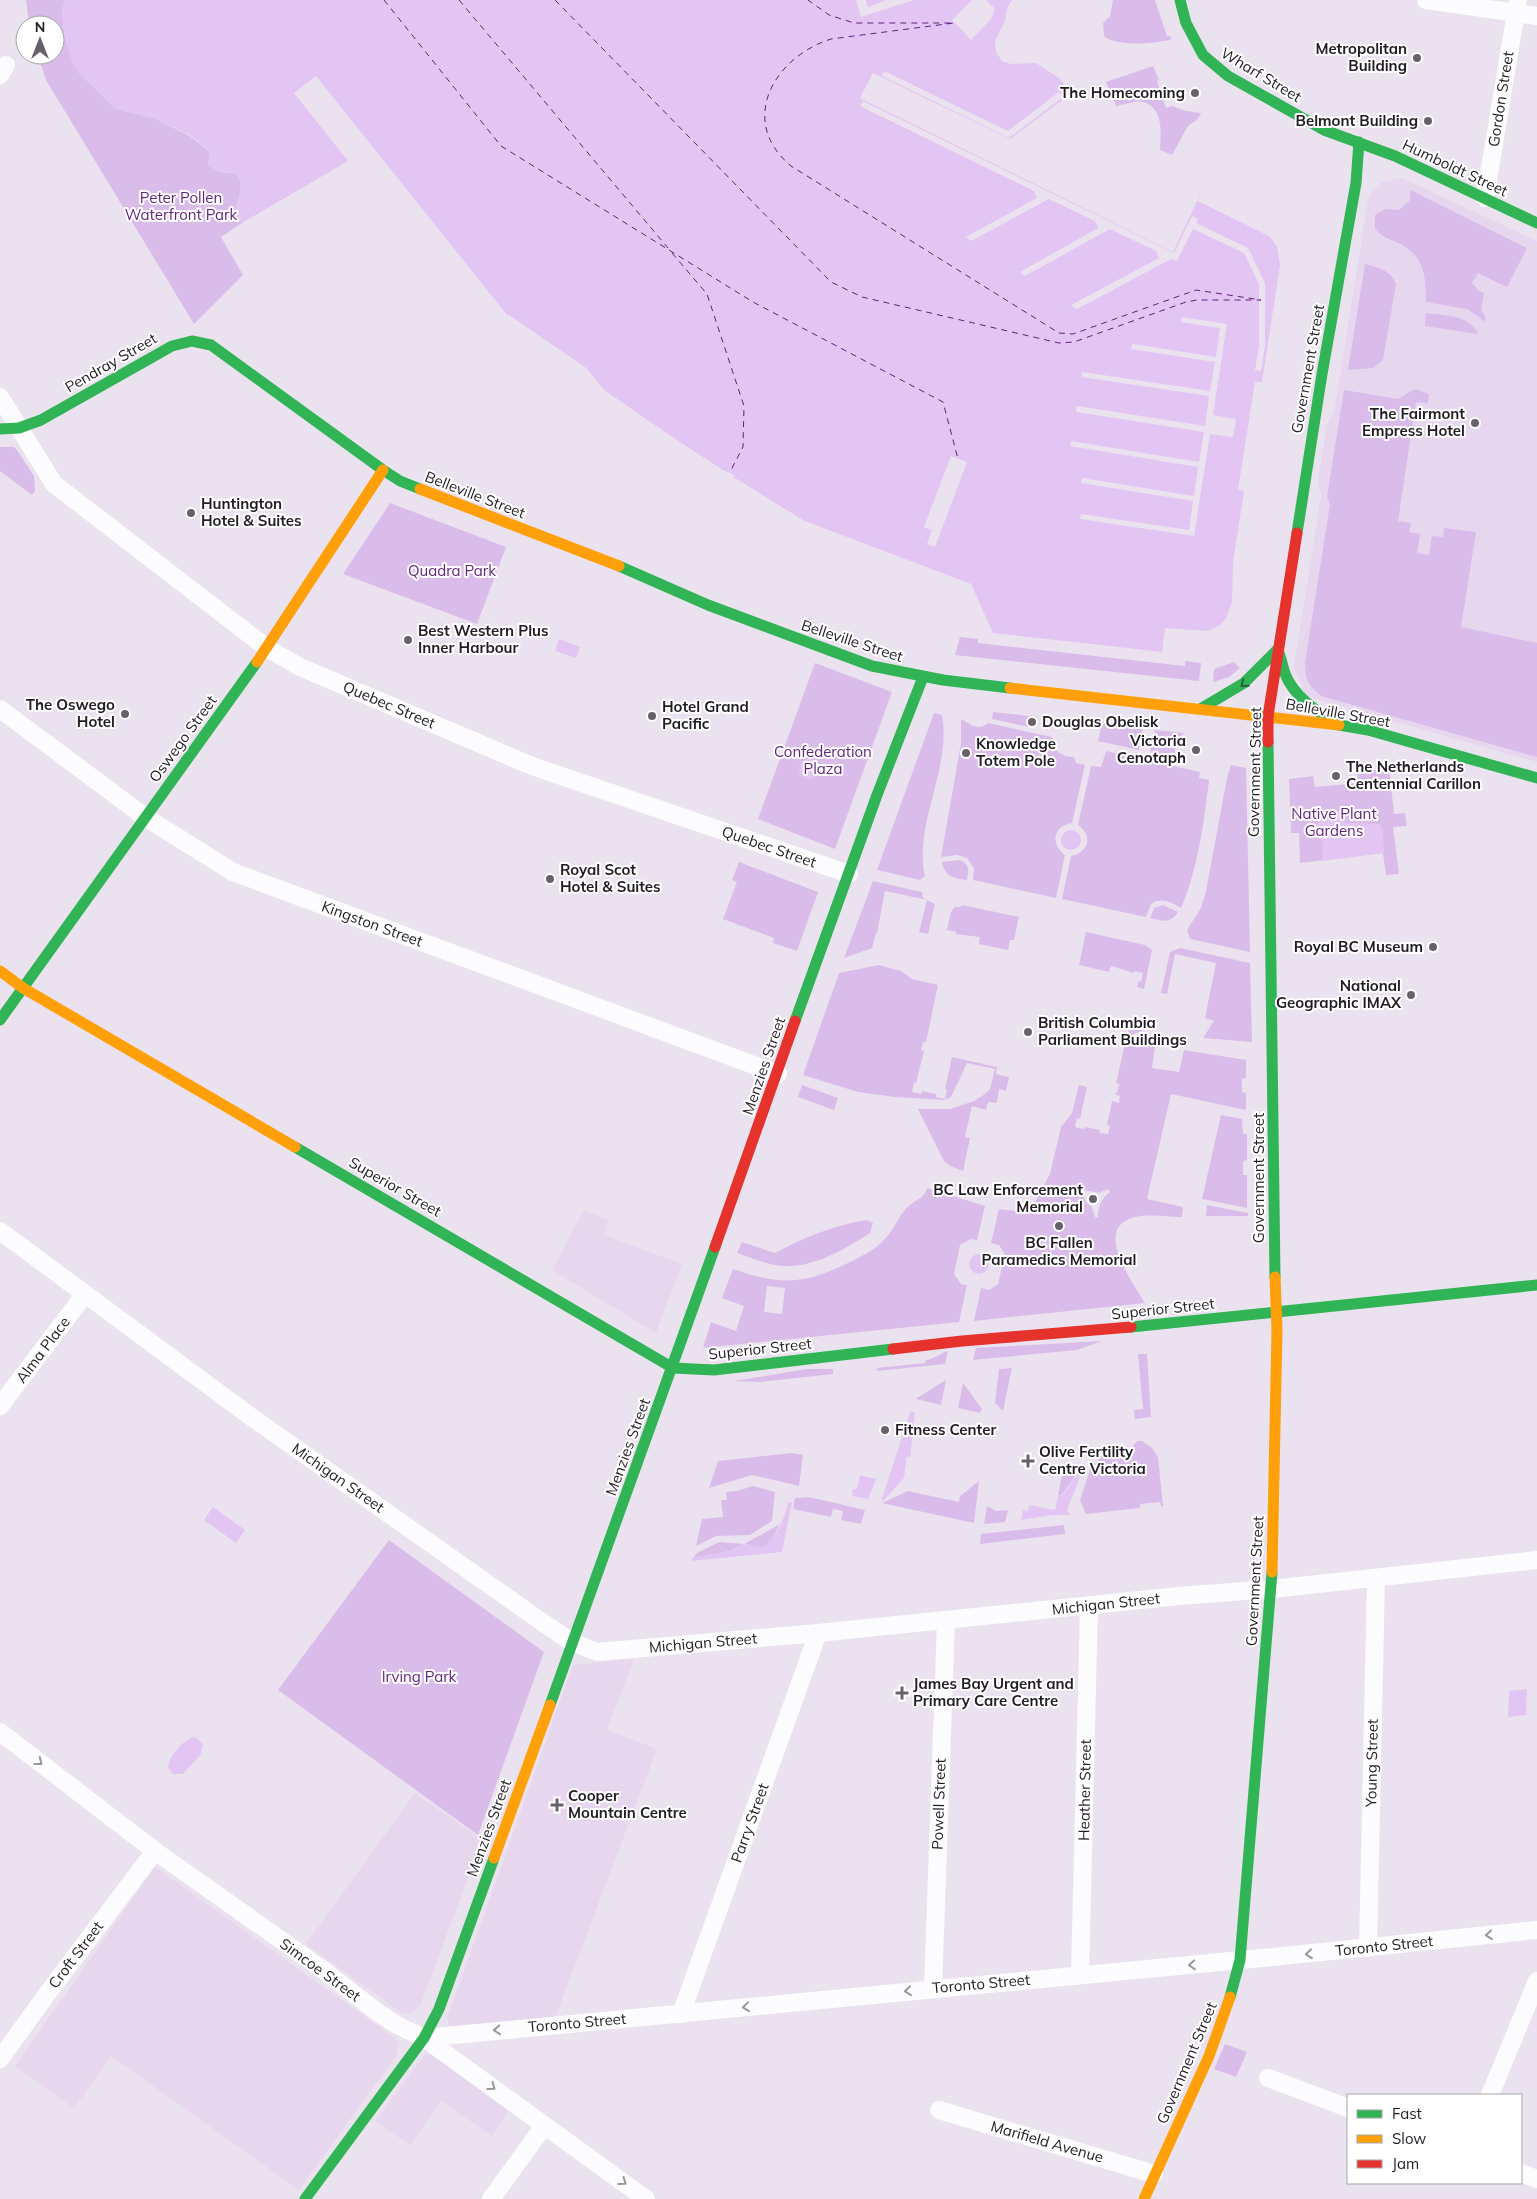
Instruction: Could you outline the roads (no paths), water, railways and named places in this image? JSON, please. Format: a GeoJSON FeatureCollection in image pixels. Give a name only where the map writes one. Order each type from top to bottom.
{"type":"FeatureCollection","features":[{"type":"Feature","properties":{"kind":"street","name":"Wharf Street"},"geometry":{"type":"LineString","coordinates":[[1180,0],[1194,41],[1203,55],[1216,68],[1324,130],[1359,142]]}},
{"type":"Feature","properties":{"kind":"street"},"geometry":{"type":"LineString","coordinates":[[1426,0],[1517,6],[1537,16]]}},
{"type":"Feature","properties":{"kind":"street","name":"Gordon Street"},"geometry":{"type":"LineString","coordinates":[[1485,198],[1517,6]]}},
{"type":"Feature","properties":{"kind":"street","name":"Humboldt Street"},"geometry":{"type":"LineString","coordinates":[[1359,142],[1395,156],[1537,223]]}},
{"type":"Feature","properties":{"kind":"street","name":"Government Street"},"geometry":{"type":"LineString","coordinates":[[1150,2197],[1154,2174],[1209,2056],[1227,2010],[1240,1960],[1272,1589],[1277,1312],[1275,1290],[1268,716],[1322,374],[1356,183],[1359,142]]}},
{"type":"Feature","properties":{"kind":"street","name":"Pendray Street"},"geometry":{"type":"LineString","coordinates":[[19,428],[41,420],[172,346],[192,341],[212,345],[221,350]]}},
{"type":"Feature","properties":{"kind":"street","name":"Belleville Street"},"geometry":{"type":"LineString","coordinates":[[221,350],[383,470],[412,487],[629,570],[708,605],[864,663],[923,677],[1335,724],[1368,730],[1537,778]]}},
{"type":"Feature","properties":{"kind":"street","name":"Quebec Street"},"geometry":{"type":"LineString","coordinates":[[0,397],[54,484],[267,648],[300,667],[532,766],[849,874]]}},
{"type":"Feature","properties":{"kind":"street"},"geometry":{"type":"LineString","coordinates":[[0,429],[19,428]]}},
{"type":"Feature","properties":{"kind":"street","name":"Oswego Street"},"geometry":{"type":"LineString","coordinates":[[0,1020],[267,648],[383,470]]}},
{"type":"Feature","properties":{"kind":"street"},"geometry":{"type":"LineString","coordinates":[[1202,708],[1240,688],[1256,674],[1278,649]]}},
{"type":"Feature","properties":{"kind":"street"},"geometry":{"type":"LineString","coordinates":[[1278,649],[1286,677],[1295,690],[1310,705],[1335,724]]}},
{"type":"Feature","properties":{"kind":"street","name":"Menzies Street"},"geometry":{"type":"LineString","coordinates":[[305,2199],[424,2038],[439,2009],[673,1368],[778,1074],[810,976],[877,794],[923,677]]}},
{"type":"Feature","properties":{"kind":"street","name":"Kingston Street"},"geometry":{"type":"LineString","coordinates":[[0,709],[145,817],[233,872],[778,1074]]}},
{"type":"Feature","properties":{"kind":"street","name":"Superior Street"},"geometry":{"type":"LineString","coordinates":[[0,971],[23,988],[673,1368],[714,1370],[962,1341],[1165,1324],[1537,1285]]}},
{"type":"Feature","properties":{"kind":"street","name":"Michigan Street"},"geometry":{"type":"LineString","coordinates":[[0,1231],[250,1416],[572,1642],[597,1652],[818,1633],[1179,1596],[1272,1589],[1537,1560]]}},
{"type":"Feature","properties":{"kind":"street","name":"Alma Place"},"geometry":{"type":"LineString","coordinates":[[0,1406],[85,1294]]}},
{"type":"Feature","properties":{"kind":"street","name":"Young Street"},"geometry":{"type":"LineString","coordinates":[[1368,1948],[1376,1578]]}},
{"type":"Feature","properties":{"kind":"street","name":"Heather Street"},"geometry":{"type":"LineString","coordinates":[[1080,1975],[1089,1605]]}},
{"type":"Feature","properties":{"kind":"street","name":"Powell Street"},"geometry":{"type":"LineString","coordinates":[[933,1989],[946,1620]]}},
{"type":"Feature","properties":{"kind":"street","name":"Parry Street"},"geometry":{"type":"LineString","coordinates":[[681,2014],[818,1633]]}},
{"type":"Feature","properties":{"kind":"street","name":"Simcoe Street"},"geometry":{"type":"LineString","coordinates":[[0,1732],[155,1851],[322,1969],[377,2012],[397,2025],[424,2038],[646,2199]]}},
{"type":"Feature","properties":{"kind":"street","name":"Croft Street"},"geometry":{"type":"LineString","coordinates":[[0,2060],[47,1994],[155,1851]]}},
{"type":"Feature","properties":{"kind":"street","name":"Toronto Street"},"geometry":{"type":"LineString","coordinates":[[424,2038],[1368,1948],[1537,1930]]}},
{"type":"Feature","properties":{"kind":"street"},"geometry":{"type":"LineString","coordinates":[[1490,2094],[1537,1981]]}},
{"type":"Feature","properties":{"kind":"street"},"geometry":{"type":"LineString","coordinates":[[1268,2078],[1347,2108]]}},
{"type":"Feature","properties":{"kind":"street","name":"Marifield Avenue"},"geometry":{"type":"LineString","coordinates":[[939,2110],[1154,2174]]}},
{"type":"Feature","properties":{"kind":"street"},"geometry":{"type":"LineString","coordinates":[[491,2199],[544,2126]]}},
{"type":"Feature","properties":{"kind":"street"},"geometry":{"type":"LineString","coordinates":[[1522,2173],[1537,2179]]}},
{"type":"Feature","properties":{"kind":"place","name":"Metropolitan Building"},"geometry":{"type":"Point","coordinates":[1417,58]}},
{"type":"Feature","properties":{"kind":"place","name":"The Homecoming"},"geometry":{"type":"Point","coordinates":[1195,93]}},
{"type":"Feature","properties":{"kind":"place","name":"Belmont Building"},"geometry":{"type":"Point","coordinates":[1428,121]}},
{"type":"Feature","properties":{"kind":"place","name":"The Fairmont Empress Hotel"},"geometry":{"type":"Point","coordinates":[1475,423]}},
{"type":"Feature","properties":{"kind":"place","name":"Huntington Hotel & Suites"},"geometry":{"type":"Point","coordinates":[191,513]}},
{"type":"Feature","properties":{"kind":"place","name":"Best Western Plus Inner Harbour"},"geometry":{"type":"Point","coordinates":[408,640]}},
{"type":"Feature","properties":{"kind":"place","name":"The Oswego Hotel"},"geometry":{"type":"Point","coordinates":[125,714]}},
{"type":"Feature","properties":{"kind":"place","name":"Hotel Grand Pacific"},"geometry":{"type":"Point","coordinates":[652,716]}},
{"type":"Feature","properties":{"kind":"place","name":"Douglas Obelisk"},"geometry":{"type":"Point","coordinates":[1032,722]}},
{"type":"Feature","properties":{"kind":"place","name":"Victoria Cenotaph"},"geometry":{"type":"Point","coordinates":[1196,750]}},
{"type":"Feature","properties":{"kind":"place","name":"Knowledge Totem Pole"},"geometry":{"type":"Point","coordinates":[966,753]}},
{"type":"Feature","properties":{"kind":"place","name":"The Netherlands Centennial Carillon"},"geometry":{"type":"Point","coordinates":[1336,776]}},
{"type":"Feature","properties":{"kind":"place","name":"Royal Scot Hotel & Suites"},"geometry":{"type":"Point","coordinates":[550,879]}},
{"type":"Feature","properties":{"kind":"place","name":"Royal BC Museum"},"geometry":{"type":"Point","coordinates":[1433,947]}},
{"type":"Feature","properties":{"kind":"place","name":"National Geographic IMAX"},"geometry":{"type":"Point","coordinates":[1411,995]}},
{"type":"Feature","properties":{"kind":"place","name":"British Columbia Parliament Buildings"},"geometry":{"type":"Point","coordinates":[1028,1032]}},
{"type":"Feature","properties":{"kind":"place","name":"BC Law Enforcement Memorial"},"geometry":{"type":"Point","coordinates":[1093,1199]}},
{"type":"Feature","properties":{"kind":"place","name":"BC Fallen Paramedics Memorial"},"geometry":{"type":"Point","coordinates":[1059,1226]}},
{"type":"Feature","properties":{"kind":"place","name":"Fitness Center"},"geometry":{"type":"Point","coordinates":[885,1430]}},
{"type":"Feature","properties":{"kind":"place","name":"Olive Fertility Centre Victoria"},"geometry":{"type":"Point","coordinates":[1028,1461]}},
{"type":"Feature","properties":{"kind":"place","name":"James Bay Urgent and Primary Care Centre"},"geometry":{"type":"Point","coordinates":[902,1693]}},
{"type":"Feature","properties":{"kind":"place","name":"Cooper Mountain Centre"},"geometry":{"type":"Point","coordinates":[557,1805]}},
{"type":"Feature","properties":{"kind":"park label","name":"Peter Pollen Waterfront Park"},"geometry":{"type":"Point","coordinates":[181,206]}},
{"type":"Feature","properties":{"kind":"park label","name":"Quadra Park"},"geometry":{"type":"Point","coordinates":[452,571]}},
{"type":"Feature","properties":{"kind":"park label","name":"Confederation Plaza"},"geometry":{"type":"Point","coordinates":[823,760]}},
{"type":"Feature","properties":{"kind":"park label","name":"Native Plant Gardens"},"geometry":{"type":"Point","coordinates":[1334,822]}},
{"type":"Feature","properties":{"kind":"park label","name":"Irving Park"},"geometry":{"type":"Point","coordinates":[419,1677]}}]}
